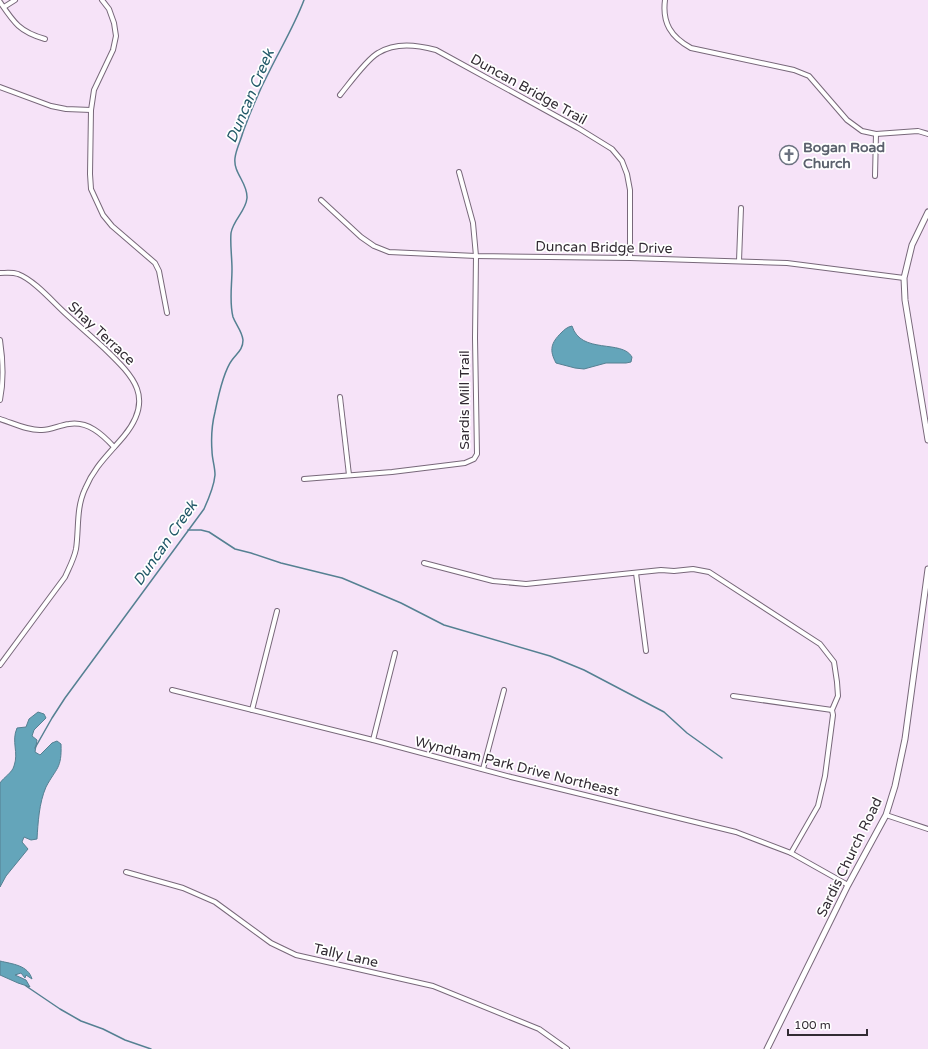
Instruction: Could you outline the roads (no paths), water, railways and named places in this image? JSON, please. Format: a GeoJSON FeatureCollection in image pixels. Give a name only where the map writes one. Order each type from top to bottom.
{"type":"FeatureCollection","features":[{"type":"Feature","properties":{"kind":"street"},"geometry":{"type":"LineString","coordinates":[[4,7],[15,0]]}},
{"type":"Feature","properties":{"kind":"street"},"geometry":{"type":"LineString","coordinates":[[102,0],[109,9],[114,23],[116,36],[113,50],[94,90],[91,110],[91,189],[103,215],[112,226],[155,263],[161,276],[167,313]]}},
{"type":"Feature","properties":{"kind":"street"},"geometry":{"type":"LineString","coordinates":[[665,0],[665,21],[674,35],[682,43],[691,48],[794,70],[809,76],[847,120],[862,131],[876,134],[918,131],[928,134]]}},
{"type":"Feature","properties":{"kind":"street"},"geometry":{"type":"LineString","coordinates":[[0,2],[20,28],[30,34],[45,39]]}},
{"type":"Feature","properties":{"kind":"street","name":"Duncan Bridge Trail"},"geometry":{"type":"LineString","coordinates":[[340,95],[364,66],[378,53],[396,47],[409,45],[421,46],[436,50],[578,128],[612,149],[622,161],[627,174],[630,190],[630,258]]}},
{"type":"Feature","properties":{"kind":"street"},"geometry":{"type":"LineString","coordinates":[[0,87],[51,106],[66,109],[91,110]]}},
{"type":"Feature","properties":{"kind":"street"},"geometry":{"type":"LineString","coordinates":[[875,176],[876,134]]}},
{"type":"Feature","properties":{"kind":"street","name":"Sardis Mill Trail"},"geometry":{"type":"LineString","coordinates":[[304,479],[392,472],[465,463],[474,459],[477,454],[475,338],[476,256],[474,223],[459,172]]}},
{"type":"Feature","properties":{"kind":"street","name":"Duncan Bridge Drive"},"geometry":{"type":"LineString","coordinates":[[321,200],[361,237],[374,246],[388,252],[476,256],[630,258],[787,263],[904,278]]}},
{"type":"Feature","properties":{"kind":"street"},"geometry":{"type":"LineString","coordinates":[[739,261],[741,208]]}},
{"type":"Feature","properties":{"kind":"street"},"geometry":{"type":"LineString","coordinates":[[928,212],[912,245],[904,278],[905,300],[928,440]]}},
{"type":"Feature","properties":{"kind":"street","name":"Shay Terrace"},"geometry":{"type":"LineString","coordinates":[[0,273],[8,272],[18,274],[31,282],[119,362],[132,378],[138,390],[139,401],[138,413],[133,424],[96,468],[85,488],[80,502],[76,550],[72,564],[65,577],[0,665]]}},
{"type":"Feature","properties":{"kind":"street"},"geometry":{"type":"LineString","coordinates":[[0,340],[4,368],[3,386],[0,400]]}},
{"type":"Feature","properties":{"kind":"street"},"geometry":{"type":"LineString","coordinates":[[340,397],[349,475]]}},
{"type":"Feature","properties":{"kind":"street"},"geometry":{"type":"LineString","coordinates":[[0,419],[32,429],[42,430],[70,424],[80,424],[101,433],[114,447]]}},
{"type":"Feature","properties":{"kind":"street"},"geometry":{"type":"LineString","coordinates":[[424,563],[493,580],[526,584],[661,570],[674,571],[693,569],[710,572],[820,644],[834,662],[838,696],[832,710],[833,715],[826,776],[818,806],[791,853]]}},
{"type":"Feature","properties":{"kind":"street","name":"Sardis Church Road"},"geometry":{"type":"LineString","coordinates":[[767,1049],[848,885],[886,815],[895,786],[905,739],[928,569]]}},
{"type":"Feature","properties":{"kind":"street"},"geometry":{"type":"LineString","coordinates":[[636,573],[646,651]]}},
{"type":"Feature","properties":{"kind":"street"},"geometry":{"type":"LineString","coordinates":[[252,710],[277,612]]}},
{"type":"Feature","properties":{"kind":"street"},"geometry":{"type":"LineString","coordinates":[[373,740],[394,654]]}},
{"type":"Feature","properties":{"kind":"street","name":"Wyndham Park Drive Northeast"},"geometry":{"type":"LineString","coordinates":[[172,690],[736,832],[791,853],[848,885]]}},
{"type":"Feature","properties":{"kind":"street"},"geometry":{"type":"LineString","coordinates":[[483,769],[504,690]]}},
{"type":"Feature","properties":{"kind":"street"},"geometry":{"type":"LineString","coordinates":[[733,696],[832,710]]}},
{"type":"Feature","properties":{"kind":"street"},"geometry":{"type":"LineString","coordinates":[[886,815],[928,829]]}},
{"type":"Feature","properties":{"kind":"street","name":"Tally Lane"},"geometry":{"type":"LineString","coordinates":[[126,872],[183,888],[215,902],[271,943],[296,954],[433,986],[539,1029],[567,1049]]}},
{"type":"Feature","properties":{"kind":"water"},"geometry":{"type":"Polygon","coordinates":[[[572,326],[577,335],[584,341],[627,352],[632,357],[631,362],[606,363],[584,369],[556,363],[552,354],[553,343],[563,331],[572,326]]]}},
{"type":"Feature","properties":{"kind":"water"},"geometry":{"type":"Polygon","coordinates":[[[38,712],[44,714],[46,718],[34,730],[32,736],[37,740],[35,752],[40,755],[52,743],[57,741],[61,744],[59,764],[44,793],[39,813],[37,839],[31,840],[24,837],[22,842],[28,849],[6,876],[0,887],[0,783],[12,771],[14,766],[16,756],[15,733],[17,728],[26,727],[29,719],[38,712]]]}},
{"type":"Feature","properties":{"kind":"water"},"geometry":{"type":"Polygon","coordinates":[[[0,961],[14,964],[27,971],[32,979],[26,975],[25,978],[21,973],[15,975],[26,980],[30,987],[0,975],[0,961]]]}},
{"type":"Feature","properties":{"kind":"waterway","name":"Duncan Creek"},"geometry":{"type":"LineString","coordinates":[[35,748],[65,698],[204,509],[214,484],[215,469],[212,454],[212,426],[223,378],[229,365],[241,349],[243,343],[241,334],[233,317],[231,305],[231,233],[232,228],[246,203],[247,193],[236,168],[235,158],[243,132],[256,100],[293,26],[304,0]]}},
{"type":"Feature","properties":{"kind":"waterway"},"geometry":{"type":"LineString","coordinates":[[188,530],[201,530],[209,532],[235,549],[281,563],[342,578],[401,603],[444,625],[550,656],[584,670],[664,712],[687,733],[722,758]]}},
{"type":"Feature","properties":{"kind":"waterway"},"geometry":{"type":"LineString","coordinates":[[26,986],[81,1021],[103,1029],[125,1040],[151,1049]]}},
{"type":"Feature","properties":{"kind":"place","name":"Bogan Road Church"},"geometry":{"type":"Point","coordinates":[789,155]}}]}
